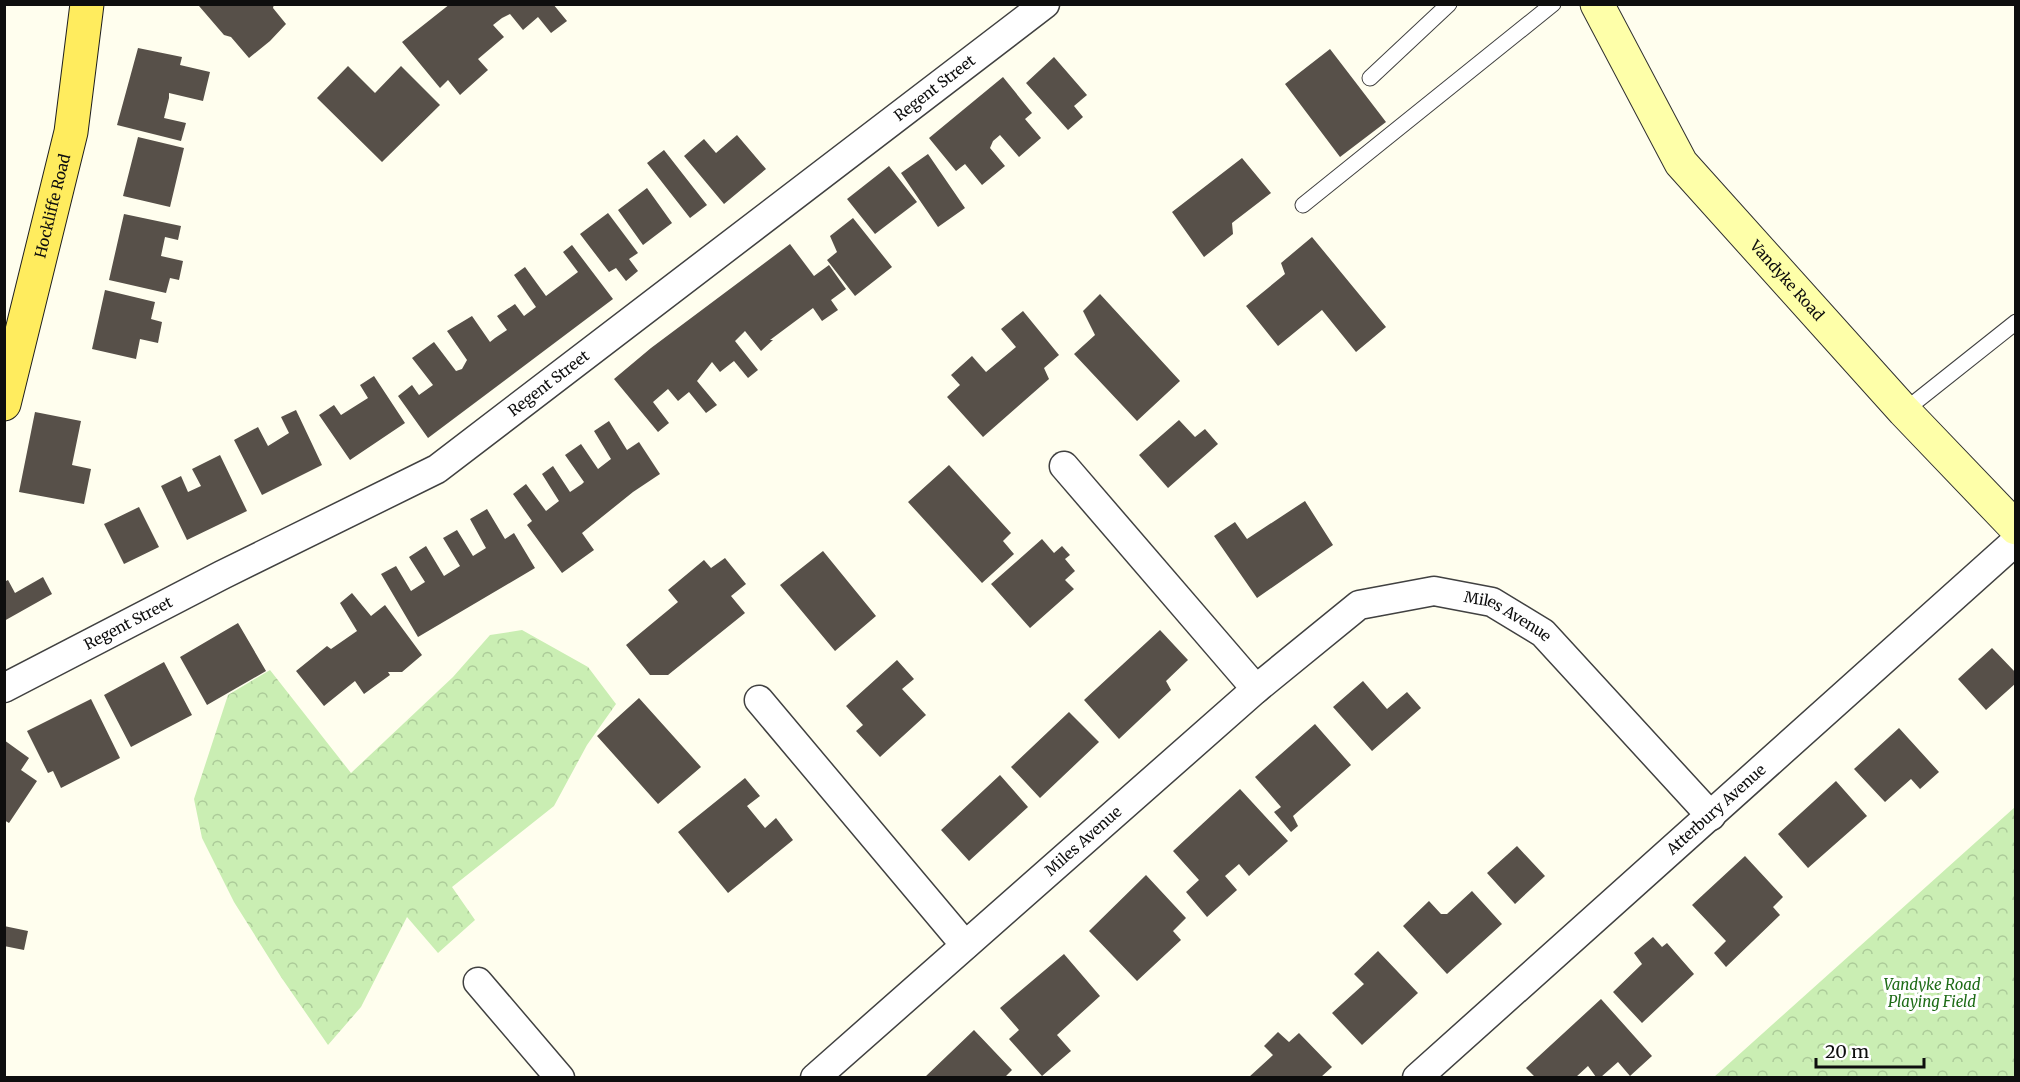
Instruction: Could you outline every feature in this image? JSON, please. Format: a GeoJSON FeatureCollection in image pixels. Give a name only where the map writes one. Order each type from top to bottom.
{"type":"FeatureCollection","features":[{"type":"Feature","properties":{"kind":"main road","name":"Hockliffe Road"},"geometry":{"type":"LineString","coordinates":[[4,404],[72,132],[87,4]]}},
{"type":"Feature","properties":{"kind":"street","name":"Regent Street"},"geometry":{"type":"LineString","coordinates":[[4,688],[222,575],[437,470],[1045,4]]}},
{"type":"Feature","properties":{"kind":"street","name":"Vandyke Road"},"geometry":{"type":"LineString","coordinates":[[1597,4],[1681,163],[1904,411],[2016,528]]}},
{"type":"Feature","properties":{"kind":"street"},"geometry":{"type":"LineString","coordinates":[[1065,466],[1256,689]]}},
{"type":"Feature","properties":{"kind":"street","name":"Atterbury Avenue"},"geometry":{"type":"LineString","coordinates":[[1418,1077],[2016,541]]}},
{"type":"Feature","properties":{"kind":"street","name":"Miles Avenue"},"geometry":{"type":"LineString","coordinates":[[815,1077],[1256,689],[1359,605],[1434,591],[1492,602],[1543,633],[1711,816]]}},
{"type":"Feature","properties":{"kind":"street"},"geometry":{"type":"LineString","coordinates":[[759,700],[965,945]]}},
{"type":"Feature","properties":{"kind":"street"},"geometry":{"type":"LineString","coordinates":[[478,982],[561,1077]]}},
{"type":"Feature","properties":{"kind":"lane"},"geometry":{"type":"LineString","coordinates":[[1370,78],[1449,4]]}},
{"type":"Feature","properties":{"kind":"lane"},"geometry":{"type":"LineString","coordinates":[[1303,205],[1553,4]]}},
{"type":"Feature","properties":{"kind":"lane"},"geometry":{"type":"LineString","coordinates":[[1904,411],[2016,322]]}},
{"type":"Feature","properties":{"kind":"green space"},"geometry":{"type":"Polygon","coordinates":[[[522,630],[588,667],[616,704],[587,745],[554,806],[452,887],[475,920],[438,953],[407,917],[361,1007],[328,1045],[281,977],[234,902],[202,838],[194,799],[228,695],[270,670],[351,773],[453,677],[490,635],[522,630]]]}},
{"type":"Feature","properties":{"kind":"green space","name":"Vandyke Road Playing Field"},"geometry":{"type":"Polygon","coordinates":[[[2015,807],[2015,1077],[1714,1077],[2015,807]]]}},
{"type":"Feature","properties":{"kind":"building"},"geometry":{"type":"Polygon","coordinates":[[[200,4],[274,4],[273,8],[286,24],[249,58],[231,37],[224,35],[199,6],[200,4]]]}},
{"type":"Feature","properties":{"kind":"building"},"geometry":{"type":"Polygon","coordinates":[[[450,4],[553,4],[567,21],[551,33],[538,17],[523,30],[510,14],[502,18],[493,25],[504,37],[478,59],[488,70],[460,95],[448,80],[440,88],[402,42],[450,4]]]}},
{"type":"Feature","properties":{"kind":"building"},"geometry":{"type":"Polygon","coordinates":[[[138,48],[182,57],[180,65],[210,72],[203,101],[169,93],[164,118],[186,123],[181,141],[117,125],[138,48]]]}},
{"type":"Feature","properties":{"kind":"building"},"geometry":{"type":"Polygon","coordinates":[[[1330,49],[1386,122],[1340,157],[1285,84],[1330,49]]]}},
{"type":"Feature","properties":{"kind":"building"},"geometry":{"type":"Polygon","coordinates":[[[1054,57],[1087,95],[1074,106],[1083,117],[1068,130],[1026,83],[1054,57]]]}},
{"type":"Feature","properties":{"kind":"building"},"geometry":{"type":"Polygon","coordinates":[[[348,66],[375,93],[401,66],[440,105],[382,162],[317,98],[348,66]]]}},
{"type":"Feature","properties":{"kind":"building"},"geometry":{"type":"Polygon","coordinates":[[[1003,77],[1032,113],[1025,119],[1041,138],[1019,157],[1000,135],[993,141],[990,148],[1005,166],[982,185],[965,164],[956,171],[929,138],[1003,77]]]}},
{"type":"Feature","properties":{"kind":"building"},"geometry":{"type":"Polygon","coordinates":[[[737,135],[766,169],[724,204],[684,156],[704,139],[716,153],[737,135]]]}},
{"type":"Feature","properties":{"kind":"building"},"geometry":{"type":"Polygon","coordinates":[[[138,137],[184,148],[170,207],[123,196],[138,137]]]}},
{"type":"Feature","properties":{"kind":"building"},"geometry":{"type":"Polygon","coordinates":[[[664,150],[707,205],[690,218],[647,163],[664,150]]]}},
{"type":"Feature","properties":{"kind":"building"},"geometry":{"type":"Polygon","coordinates":[[[928,154],[965,208],[938,227],[901,173],[928,154]]]}},
{"type":"Feature","properties":{"kind":"building"},"geometry":{"type":"Polygon","coordinates":[[[1242,158],[1271,193],[1232,223],[1233,234],[1204,257],[1172,212],[1242,158]]]}},
{"type":"Feature","properties":{"kind":"building"},"geometry":{"type":"Polygon","coordinates":[[[889,166],[917,202],[875,234],[847,199],[889,166]]]}},
{"type":"Feature","properties":{"kind":"building"},"geometry":{"type":"Polygon","coordinates":[[[647,188],[672,223],[643,245],[618,210],[647,188]]]}},
{"type":"Feature","properties":{"kind":"building"},"geometry":{"type":"Polygon","coordinates":[[[608,213],[638,253],[629,259],[638,271],[626,281],[616,268],[609,272],[580,234],[608,213]]]}},
{"type":"Feature","properties":{"kind":"building"},"geometry":{"type":"Polygon","coordinates":[[[124,214],[181,226],[178,240],[165,237],[161,256],[183,261],[179,280],[170,278],[166,293],[109,280],[124,214]]]}},
{"type":"Feature","properties":{"kind":"building"},"geometry":{"type":"Polygon","coordinates":[[[853,218],[892,267],[855,296],[827,260],[837,252],[830,236],[853,218]]]}},
{"type":"Feature","properties":{"kind":"building"},"geometry":{"type":"Polygon","coordinates":[[[1312,237],[1386,327],[1356,352],[1322,310],[1278,346],[1246,306],[1285,274],[1281,263],[1312,237]]]}},
{"type":"Feature","properties":{"kind":"building"},"geometry":{"type":"Polygon","coordinates":[[[790,244],[814,276],[829,265],[846,289],[831,300],[838,310],[822,321],[813,308],[770,340],[773,340],[761,351],[745,331],[735,341],[758,370],[748,378],[734,361],[720,372],[712,362],[697,381],[717,405],[706,413],[689,392],[678,401],[668,389],[653,402],[669,423],[658,432],[614,379],[651,348],[790,244]]]}},
{"type":"Feature","properties":{"kind":"building"},"geometry":{"type":"Polygon","coordinates":[[[572,245],[613,299],[428,438],[398,396],[412,385],[419,395],[433,385],[412,358],[434,342],[456,371],[462,369],[467,360],[447,331],[472,316],[490,342],[507,330],[497,316],[515,304],[524,316],[536,307],[514,275],[525,267],[546,296],[578,272],[563,252],[572,245]]]}},
{"type":"Feature","properties":{"kind":"building"},"geometry":{"type":"Polygon","coordinates":[[[105,290],[155,302],[151,319],[162,322],[158,343],[140,339],[136,359],[92,349],[105,290]]]}},
{"type":"Feature","properties":{"kind":"building"},"geometry":{"type":"Polygon","coordinates":[[[1100,294],[1180,381],[1137,421],[1074,354],[1095,335],[1083,311],[1100,294]]]}},
{"type":"Feature","properties":{"kind":"building"},"geometry":{"type":"Polygon","coordinates":[[[1023,311],[1059,355],[1044,368],[1049,379],[983,437],[947,397],[960,385],[951,375],[972,356],[986,372],[1016,347],[1001,329],[1023,311]]]}},
{"type":"Feature","properties":{"kind":"building"},"geometry":{"type":"Polygon","coordinates":[[[374,376],[405,423],[350,460],[319,415],[334,405],[341,415],[368,398],[360,385],[374,376]]]}},
{"type":"Feature","properties":{"kind":"building"},"geometry":{"type":"Polygon","coordinates":[[[296,410],[322,465],[262,495],[234,440],[258,427],[268,446],[289,433],[281,417],[296,410]]]}},
{"type":"Feature","properties":{"kind":"building"},"geometry":{"type":"Polygon","coordinates":[[[35,412],[81,421],[72,465],[91,469],[84,504],[19,492],[35,412]]]}},
{"type":"Feature","properties":{"kind":"building"},"geometry":{"type":"Polygon","coordinates":[[[1179,420],[1195,437],[1205,429],[1218,444],[1168,488],[1139,455],[1179,420]]]}},
{"type":"Feature","properties":{"kind":"building"},"geometry":{"type":"Polygon","coordinates":[[[609,421],[627,450],[639,442],[660,474],[633,492],[582,533],[594,550],[562,573],[527,525],[532,521],[513,494],[526,484],[546,511],[559,501],[542,474],[553,466],[570,492],[582,484],[584,482],[565,455],[581,444],[598,469],[611,459],[594,431],[609,421]]]}},
{"type":"Feature","properties":{"kind":"building"},"geometry":{"type":"Polygon","coordinates":[[[220,455],[247,511],[187,540],[161,486],[181,476],[188,492],[201,486],[192,469],[220,455]]]}},
{"type":"Feature","properties":{"kind":"building"},"geometry":{"type":"Polygon","coordinates":[[[949,465],[1011,533],[1003,541],[1014,554],[982,583],[908,502],[949,465]]]}},
{"type":"Feature","properties":{"kind":"building"},"geometry":{"type":"Polygon","coordinates":[[[1305,501],[1333,545],[1257,598],[1214,536],[1235,522],[1247,539],[1305,501]]]}},
{"type":"Feature","properties":{"kind":"building"},"geometry":{"type":"Polygon","coordinates":[[[139,507],[159,547],[124,564],[104,524],[139,507]]]}},
{"type":"Feature","properties":{"kind":"building"},"geometry":{"type":"Polygon","coordinates":[[[487,509],[505,539],[514,533],[535,568],[418,637],[381,574],[396,566],[411,591],[425,582],[409,557],[426,546],[444,576],[460,566],[443,538],[457,530],[473,556],[486,548],[470,519],[487,509]]]}},
{"type":"Feature","properties":{"kind":"building"},"geometry":{"type":"Polygon","coordinates":[[[1042,539],[1054,553],[1062,546],[1070,555],[1065,559],[1075,571],[1065,580],[1074,589],[1030,628],[991,584],[1042,539]]]}},
{"type":"Feature","properties":{"kind":"building"},"geometry":{"type":"Polygon","coordinates":[[[823,551],[876,616],[835,651],[780,585],[823,551]]]}},
{"type":"Feature","properties":{"kind":"building"},"geometry":{"type":"Polygon","coordinates":[[[725,558],[746,584],[731,596],[745,613],[668,675],[650,675],[626,645],[678,602],[668,590],[704,560],[711,568],[725,558]]]}},
{"type":"Feature","properties":{"kind":"building"},"geometry":{"type":"Polygon","coordinates":[[[43,577],[52,594],[4,621],[4,582],[8,580],[15,593],[43,577]]]}},
{"type":"Feature","properties":{"kind":"building"},"geometry":{"type":"Polygon","coordinates":[[[352,593],[371,616],[385,605],[422,655],[402,672],[388,672],[390,675],[364,694],[355,681],[324,706],[296,671],[327,646],[331,649],[357,631],[340,603],[352,593]]]}},
{"type":"Feature","properties":{"kind":"building"},"geometry":{"type":"Polygon","coordinates":[[[238,623],[266,671],[207,705],[180,657],[238,623]]]}},
{"type":"Feature","properties":{"kind":"building"},"geometry":{"type":"Polygon","coordinates":[[[1160,630],[1188,660],[1166,681],[1171,690],[1119,739],[1084,700],[1160,630]]]}},
{"type":"Feature","properties":{"kind":"building"},"geometry":{"type":"Polygon","coordinates":[[[1992,648],[2016,673],[2016,683],[1986,710],[1958,679],[1992,648]]]}},
{"type":"Feature","properties":{"kind":"building"},"geometry":{"type":"Polygon","coordinates":[[[897,660],[914,679],[902,689],[926,715],[880,757],[856,731],[863,725],[846,706],[897,660]]]}},
{"type":"Feature","properties":{"kind":"building"},"geometry":{"type":"Polygon","coordinates":[[[164,662],[192,715],[131,747],[104,695],[164,662]]]}},
{"type":"Feature","properties":{"kind":"building"},"geometry":{"type":"Polygon","coordinates":[[[1363,681],[1387,709],[1407,692],[1421,708],[1372,751],[1333,707],[1363,681]]]}},
{"type":"Feature","properties":{"kind":"building"},"geometry":{"type":"Polygon","coordinates":[[[639,698],[701,767],[658,804],[597,736],[639,698]]]}},
{"type":"Feature","properties":{"kind":"building"},"geometry":{"type":"Polygon","coordinates":[[[91,699],[120,758],[61,788],[53,771],[48,773],[27,731],[91,699]]]}},
{"type":"Feature","properties":{"kind":"building"},"geometry":{"type":"Polygon","coordinates":[[[1069,712],[1099,742],[1040,798],[1011,767],[1069,712]]]}},
{"type":"Feature","properties":{"kind":"building"},"geometry":{"type":"Polygon","coordinates":[[[1315,724],[1351,765],[1293,816],[1298,826],[1291,832],[1274,812],[1281,807],[1255,777],[1315,724]]]}},
{"type":"Feature","properties":{"kind":"building"},"geometry":{"type":"Polygon","coordinates":[[[1899,728],[1939,772],[1920,789],[1911,779],[1885,802],[1854,769],[1899,728]]]}},
{"type":"Feature","properties":{"kind":"building"},"geometry":{"type":"Polygon","coordinates":[[[4,740],[29,758],[21,770],[37,781],[9,823],[4,820],[4,740]]]}},
{"type":"Feature","properties":{"kind":"building"},"geometry":{"type":"Polygon","coordinates":[[[1000,775],[1028,807],[969,861],[941,830],[1000,775]]]}},
{"type":"Feature","properties":{"kind":"building"},"geometry":{"type":"Polygon","coordinates":[[[745,778],[760,796],[747,806],[765,828],[776,818],[793,840],[728,893],[678,832],[745,778]]]}},
{"type":"Feature","properties":{"kind":"building"},"geometry":{"type":"Polygon","coordinates":[[[1836,781],[1867,816],[1808,868],[1778,834],[1836,781]]]}},
{"type":"Feature","properties":{"kind":"building"},"geometry":{"type":"Polygon","coordinates":[[[1240,789],[1288,841],[1249,876],[1239,864],[1225,876],[1237,890],[1207,917],[1186,892],[1199,880],[1173,851],[1240,789]]]}},
{"type":"Feature","properties":{"kind":"building"},"geometry":{"type":"Polygon","coordinates":[[[1517,846],[1545,876],[1515,904],[1487,873],[1517,846]]]}},
{"type":"Feature","properties":{"kind":"building"},"geometry":{"type":"Polygon","coordinates":[[[1745,856],[1783,897],[1773,907],[1780,915],[1726,967],[1714,953],[1726,941],[1692,905],[1745,856]]]}},
{"type":"Feature","properties":{"kind":"building"},"geometry":{"type":"Polygon","coordinates":[[[1146,875],[1186,918],[1173,931],[1181,940],[1137,981],[1089,931],[1146,875]]]}},
{"type":"Feature","properties":{"kind":"building"},"geometry":{"type":"Polygon","coordinates":[[[1472,891],[1502,924],[1447,974],[1403,926],[1429,901],[1441,914],[1447,914],[1472,891]]]}},
{"type":"Feature","properties":{"kind":"building"},"geometry":{"type":"Polygon","coordinates":[[[4,926],[28,931],[24,950],[4,946],[4,926]]]}},
{"type":"Feature","properties":{"kind":"building"},"geometry":{"type":"Polygon","coordinates":[[[1653,937],[1662,947],[1667,943],[1694,974],[1642,1023],[1613,992],[1642,964],[1634,953],[1653,937]]]}},
{"type":"Feature","properties":{"kind":"building"},"geometry":{"type":"Polygon","coordinates":[[[1378,951],[1418,993],[1362,1045],[1332,1013],[1364,984],[1354,974],[1378,951]]]}},
{"type":"Feature","properties":{"kind":"building"},"geometry":{"type":"Polygon","coordinates":[[[1064,954],[1100,996],[1057,1035],[1071,1051],[1042,1076],[1009,1039],[1019,1030],[1000,1008],[1064,954]]]}},
{"type":"Feature","properties":{"kind":"building"},"geometry":{"type":"Polygon","coordinates":[[[1601,999],[1652,1056],[1630,1076],[1618,1062],[1601,1077],[1596,1077],[1588,1066],[1576,1077],[1535,1077],[1526,1068],[1601,999]]]}},
{"type":"Feature","properties":{"kind":"building"},"geometry":{"type":"Polygon","coordinates":[[[974,1030],[1012,1070],[1005,1077],[925,1077],[974,1030]]]}},
{"type":"Feature","properties":{"kind":"building"},"geometry":{"type":"Polygon","coordinates":[[[1278,1032],[1289,1042],[1299,1033],[1332,1067],[1321,1077],[1249,1077],[1273,1055],[1264,1046],[1278,1032]]]}}]}
